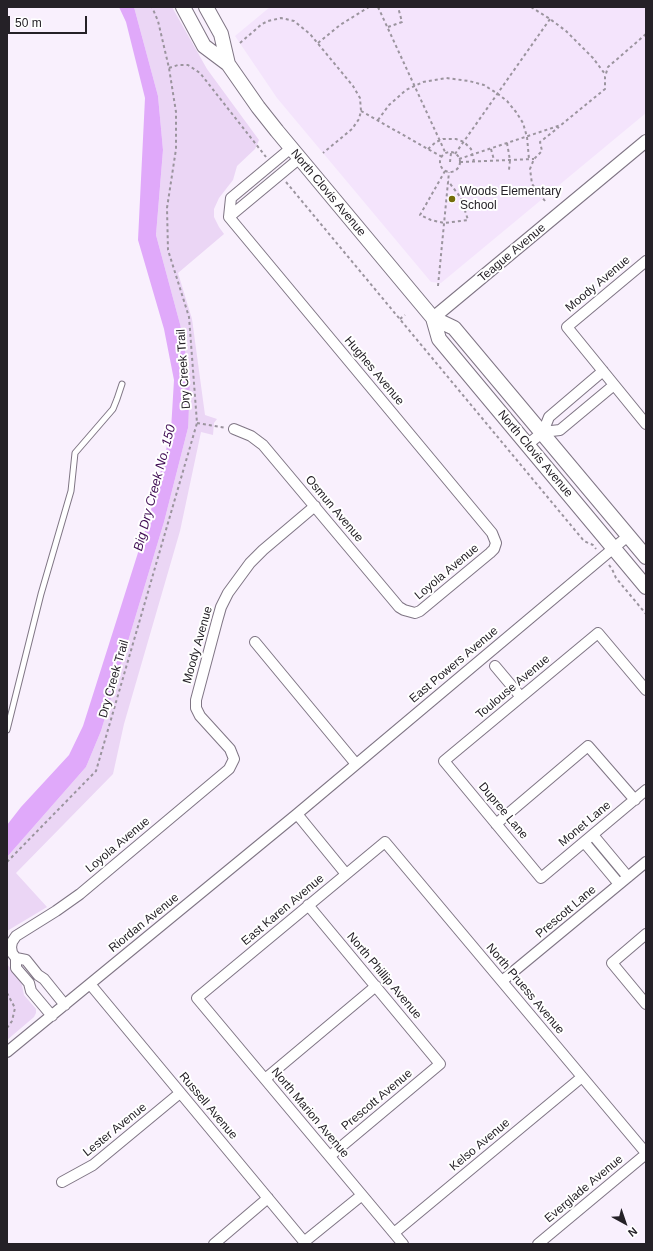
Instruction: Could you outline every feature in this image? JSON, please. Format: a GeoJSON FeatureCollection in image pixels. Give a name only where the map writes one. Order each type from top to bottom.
{"type":"FeatureCollection","features":[{"type":"Feature","properties":{"kind":"main road","name":"North Clovis Avenue"},"geometry":{"type":"LineString","coordinates":[[183,7],[204,46],[228,64],[258,107],[291,148],[433,318],[439,340],[646,586]]}},
{"type":"Feature","properties":{"kind":"main road","name":"North Clovis Avenue"},"geometry":{"type":"LineString","coordinates":[[206,7],[221,34],[228,64]]}},
{"type":"Feature","properties":{"kind":"main road","name":"North Clovis Avenue"},"geometry":{"type":"LineString","coordinates":[[433,318],[454,328],[543,432],[646,557]]}},
{"type":"Feature","properties":{"kind":"street","name":"Teague Avenue"},"geometry":{"type":"LineString","coordinates":[[433,318],[646,141]]}},
{"type":"Feature","properties":{"kind":"street"},"geometry":{"type":"LineString","coordinates":[[229,217],[232,198],[291,148]]}},
{"type":"Feature","properties":{"kind":"street"},"geometry":{"type":"LineString","coordinates":[[229,217],[300,158]]}},
{"type":"Feature","properties":{"kind":"street","name":"Hughes Avenue"},"geometry":{"type":"LineString","coordinates":[[229,217],[492,533],[496,543]]}},
{"type":"Feature","properties":{"kind":"street","name":"Moody Avenue"},"geometry":{"type":"LineString","coordinates":[[603,371],[567,327],[646,261]]}},
{"type":"Feature","properties":{"kind":"street"},"geometry":{"type":"LineString","coordinates":[[527,445],[543,432],[549,417],[603,371],[646,424]]}},
{"type":"Feature","properties":{"kind":"street"},"geometry":{"type":"LineString","coordinates":[[543,432],[560,430],[614,385]]}},
{"type":"Feature","properties":{"kind":"street","name":"Osmun Avenue"},"geometry":{"type":"LineString","coordinates":[[234,429],[251,436],[264,445],[399,607],[409,613]]}},
{"type":"Feature","properties":{"kind":"street","name":"Moody Avenue"},"geometry":{"type":"LineString","coordinates":[[234,760],[230,749],[200,716],[196,708],[196,700],[221,607],[228,593],[239,577],[263,550],[315,506]]}},
{"type":"Feature","properties":{"kind":"street","name":"East Powers Avenue"},"geometry":{"type":"LineString","coordinates":[[297,814],[628,536]]}},
{"type":"Feature","properties":{"kind":"street","name":"Loyola Avenue"},"geometry":{"type":"LineString","coordinates":[[409,613],[420,611],[490,553],[496,543]]}},
{"type":"Feature","properties":{"kind":"street","name":"Toulouse Avenue"},"geometry":{"type":"LineString","coordinates":[[444,761],[598,633],[646,690]]}},
{"type":"Feature","properties":{"kind":"street"},"geometry":{"type":"LineString","coordinates":[[255,642],[356,764]]}},
{"type":"Feature","properties":{"kind":"street"},"geometry":{"type":"LineString","coordinates":[[495,666],[521,697]]}},
{"type":"Feature","properties":{"kind":"street"},"geometry":{"type":"LineString","coordinates":[[496,824],[588,746],[635,800]]}},
{"type":"Feature","properties":{"kind":"street","name":"Loyola Avenue"},"geometry":{"type":"LineString","coordinates":[[16,958],[12,953],[11,947],[16,936],[56,912],[80,894],[229,769],[234,760]]}},
{"type":"Feature","properties":{"kind":"street","name":"Dupree Lane"},"geometry":{"type":"LineString","coordinates":[[444,761],[542,878]]}},
{"type":"Feature","properties":{"kind":"street","name":"Monet Lane"},"geometry":{"type":"LineString","coordinates":[[542,878],[646,790]]}},
{"type":"Feature","properties":{"kind":"street"},"geometry":{"type":"LineString","coordinates":[[297,814],[346,874]]}},
{"type":"Feature","properties":{"kind":"street","name":"Riordan Avenue"},"geometry":{"type":"LineString","coordinates":[[7,1052],[297,814]]}},
{"type":"Feature","properties":{"kind":"street"},"geometry":{"type":"LineString","coordinates":[[593,835],[628,877]]}},
{"type":"Feature","properties":{"kind":"street","name":"East Karen Avenue"},"geometry":{"type":"LineString","coordinates":[[197,998],[385,842]]}},
{"type":"Feature","properties":{"kind":"street","name":"North Pruess Avenue"},"geometry":{"type":"LineString","coordinates":[[385,842],[646,1154]]}},
{"type":"Feature","properties":{"kind":"street"},"geometry":{"type":"LineString","coordinates":[[584,842],[618,884]]}},
{"type":"Feature","properties":{"kind":"street","name":"Prescott Lane"},"geometry":{"type":"LineString","coordinates":[[502,982],[646,862]]}},
{"type":"Feature","properties":{"kind":"street","name":"North Phillip Avenue"},"geometry":{"type":"LineString","coordinates":[[308,905],[440,1064]]}},
{"type":"Feature","properties":{"kind":"street"},"geometry":{"type":"LineString","coordinates":[[646,934],[612,962],[646,1004]]}},
{"type":"Feature","properties":{"kind":"street"},"geometry":{"type":"LineString","coordinates":[[52,1016],[31,992],[29,983],[16,968],[16,958],[26,960],[38,975],[44,979],[64,1005]]}},
{"type":"Feature","properties":{"kind":"street"},"geometry":{"type":"LineString","coordinates":[[29,983],[38,975]]}},
{"type":"Feature","properties":{"kind":"street","name":"Russell Avenue"},"geometry":{"type":"LineString","coordinates":[[90,984],[305,1243]]}},
{"type":"Feature","properties":{"kind":"street"},"geometry":{"type":"LineString","coordinates":[[265,1079],[376,986]]}},
{"type":"Feature","properties":{"kind":"street","name":"North Marion Avenue"},"geometry":{"type":"LineString","coordinates":[[197,998],[403,1244]]}},
{"type":"Feature","properties":{"kind":"street","name":"Prescott Avenue"},"geometry":{"type":"LineString","coordinates":[[330,1156],[440,1064]]}},
{"type":"Feature","properties":{"kind":"street","name":"Kelso Avenue"},"geometry":{"type":"LineString","coordinates":[[394,1233],[582,1077]]}},
{"type":"Feature","properties":{"kind":"street","name":"Lester Avenue"},"geometry":{"type":"LineString","coordinates":[[62,1182],[93,1165],[180,1093]]}},
{"type":"Feature","properties":{"kind":"street","name":"Everglade Avenue"},"geometry":{"type":"LineString","coordinates":[[538,1244],[646,1154]]}},
{"type":"Feature","properties":{"kind":"street"},"geometry":{"type":"LineString","coordinates":[[305,1243],[362,1195]]}},
{"type":"Feature","properties":{"kind":"street"},"geometry":{"type":"LineString","coordinates":[[214,1244],[268,1198]]}},
{"type":"Feature","properties":{"kind":"lane"},"geometry":{"type":"LineString","coordinates":[[7,730],[41,594],[71,491],[75,453],[113,409],[122,384]]}},
{"type":"Feature","properties":{"kind":"lane"},"geometry":{"type":"LineString","coordinates":[[486,655],[495,666]]}},
{"type":"Feature","properties":{"kind":"path","name":"Dry Creek Trail"},"geometry":{"type":"LineString","coordinates":[[7,862],[96,771],[197,423],[189,317],[168,250],[168,208],[176,149],[176,112],[169,68],[158,21],[152,7]]}},
{"type":"Feature","properties":{"kind":"path"},"geometry":{"type":"LineString","coordinates":[[318,44],[340,25],[369,7]]}},
{"type":"Feature","properties":{"kind":"path"},"geometry":{"type":"LineString","coordinates":[[378,7],[446,154]]}},
{"type":"Feature","properties":{"kind":"path"},"geometry":{"type":"LineString","coordinates":[[388,27],[402,22],[398,7]]}},
{"type":"Feature","properties":{"kind":"path"},"geometry":{"type":"LineString","coordinates":[[531,7],[566,31],[605,74]]}},
{"type":"Feature","properties":{"kind":"path"},"geometry":{"type":"LineString","coordinates":[[240,43],[262,24],[281,18],[294,21],[300,24],[358,92],[361,111],[359,119],[352,129],[323,153]]}},
{"type":"Feature","properties":{"kind":"path"},"geometry":{"type":"LineString","coordinates":[[456,154],[550,19]]}},
{"type":"Feature","properties":{"kind":"path"},"geometry":{"type":"LineString","coordinates":[[545,201],[534,188],[530,180],[530,169],[534,159],[542,151],[540,142],[605,89],[605,74],[612,63],[646,34]]}},
{"type":"Feature","properties":{"kind":"path"},"geometry":{"type":"LineString","coordinates":[[169,68],[178,65],[188,65],[200,73],[271,164]]}},
{"type":"Feature","properties":{"kind":"path"},"geometry":{"type":"LineString","coordinates":[[378,120],[389,104],[406,90],[423,82],[446,78],[484,85],[507,101],[523,123],[527,137],[529,159]]}},
{"type":"Feature","properties":{"kind":"path"},"geometry":{"type":"LineString","coordinates":[[361,111],[442,157]]}},
{"type":"Feature","properties":{"kind":"path"},"geometry":{"type":"LineString","coordinates":[[460,160],[473,154],[561,125]]}},
{"type":"Feature","properties":{"kind":"path"},"geometry":{"type":"LineString","coordinates":[[428,149],[440,140],[452,138],[464,142],[471,149],[474,161]]}},
{"type":"Feature","properties":{"kind":"path"},"geometry":{"type":"LineString","coordinates":[[507,143],[510,160],[509,170]]}},
{"type":"Feature","properties":{"kind":"path"},"geometry":{"type":"LineString","coordinates":[[491,148],[494,160]]}},
{"type":"Feature","properties":{"kind":"path"},"geometry":{"type":"LineString","coordinates":[[450,162],[451,153]]}},
{"type":"Feature","properties":{"kind":"path"},"geometry":{"type":"LineString","coordinates":[[451,153],[456,154],[460,160],[460,165],[456,170],[449,172],[445,171],[440,164],[442,157],[451,153]]}},
{"type":"Feature","properties":{"kind":"path"},"geometry":{"type":"LineString","coordinates":[[460,160],[534,159]]}},
{"type":"Feature","properties":{"kind":"path"},"geometry":{"type":"LineString","coordinates":[[445,171],[420,214],[431,220],[444,222],[452,223],[468,220],[462,198],[448,181]]}},
{"type":"Feature","properties":{"kind":"path"},"geometry":{"type":"LineString","coordinates":[[438,286],[449,172]]}},
{"type":"Feature","properties":{"kind":"path"},"geometry":{"type":"LineString","coordinates":[[280,175],[584,541],[593,545]]}},
{"type":"Feature","properties":{"kind":"path"},"geometry":{"type":"LineString","coordinates":[[400,319],[406,315]]}},
{"type":"Feature","properties":{"kind":"path"},"geometry":{"type":"LineString","coordinates":[[426,350],[431,346]]}},
{"type":"Feature","properties":{"kind":"path"},"geometry":{"type":"LineString","coordinates":[[197,423],[234,429]]}},
{"type":"Feature","properties":{"kind":"path"},"geometry":{"type":"LineString","coordinates":[[612,569],[616,578],[646,614]]}},
{"type":"Feature","properties":{"kind":"path"},"geometry":{"type":"LineString","coordinates":[[7,993],[15,1008],[12,1021],[7,1028]]}},
{"type":"Feature","properties":{"kind":"shaded area"},"geometry":{"type":"Polygon","coordinates":[[[119,7],[134,7],[158,96],[163,150],[156,235],[180,324],[190,378],[188,428],[164,522],[101,731],[86,767],[7,857],[7,825],[21,807],[69,755],[83,726],[149,518],[171,430],[174,380],[164,329],[138,240],[145,98],[126,22],[119,7]]]}},
{"type":"Feature","properties":{"kind":"shaded area"},"geometry":{"type":"Polygon","coordinates":[[[134,7],[172,7],[207,69],[259,140],[255,149],[237,166],[233,180],[219,198],[214,209],[214,217],[224,234],[178,273],[192,319],[205,415],[217,419],[214,423],[213,435],[201,432],[180,531],[124,724],[113,774],[16,873],[47,907],[7,931],[7,857],[86,767],[101,731],[164,522],[188,428],[180,324],[156,235],[163,150],[158,96],[134,7]]]}},
{"type":"Feature","properties":{"kind":"shaded area","name":"Woods Elementary School"},"geometry":{"type":"Polygon","coordinates":[[[270,7],[646,7],[646,113],[441,283],[431,282],[277,98],[235,36],[270,7]]]}},
{"type":"Feature","properties":{"kind":"shaded area"},"geometry":{"type":"Polygon","coordinates":[[[7,964],[21,981],[24,995],[36,1009],[36,1013],[34,1017],[7,1040],[7,964]]]}},
{"type":"Feature","properties":{"kind":"place","name":"Woods Elementary School"},"geometry":{"type":"Point","coordinates":[452,199]}},
{"type":"Feature","properties":{"kind":"water label","name":"Big Dry Creek No. 150"},"geometry":{"type":"Point","coordinates":[155,488]}}]}
